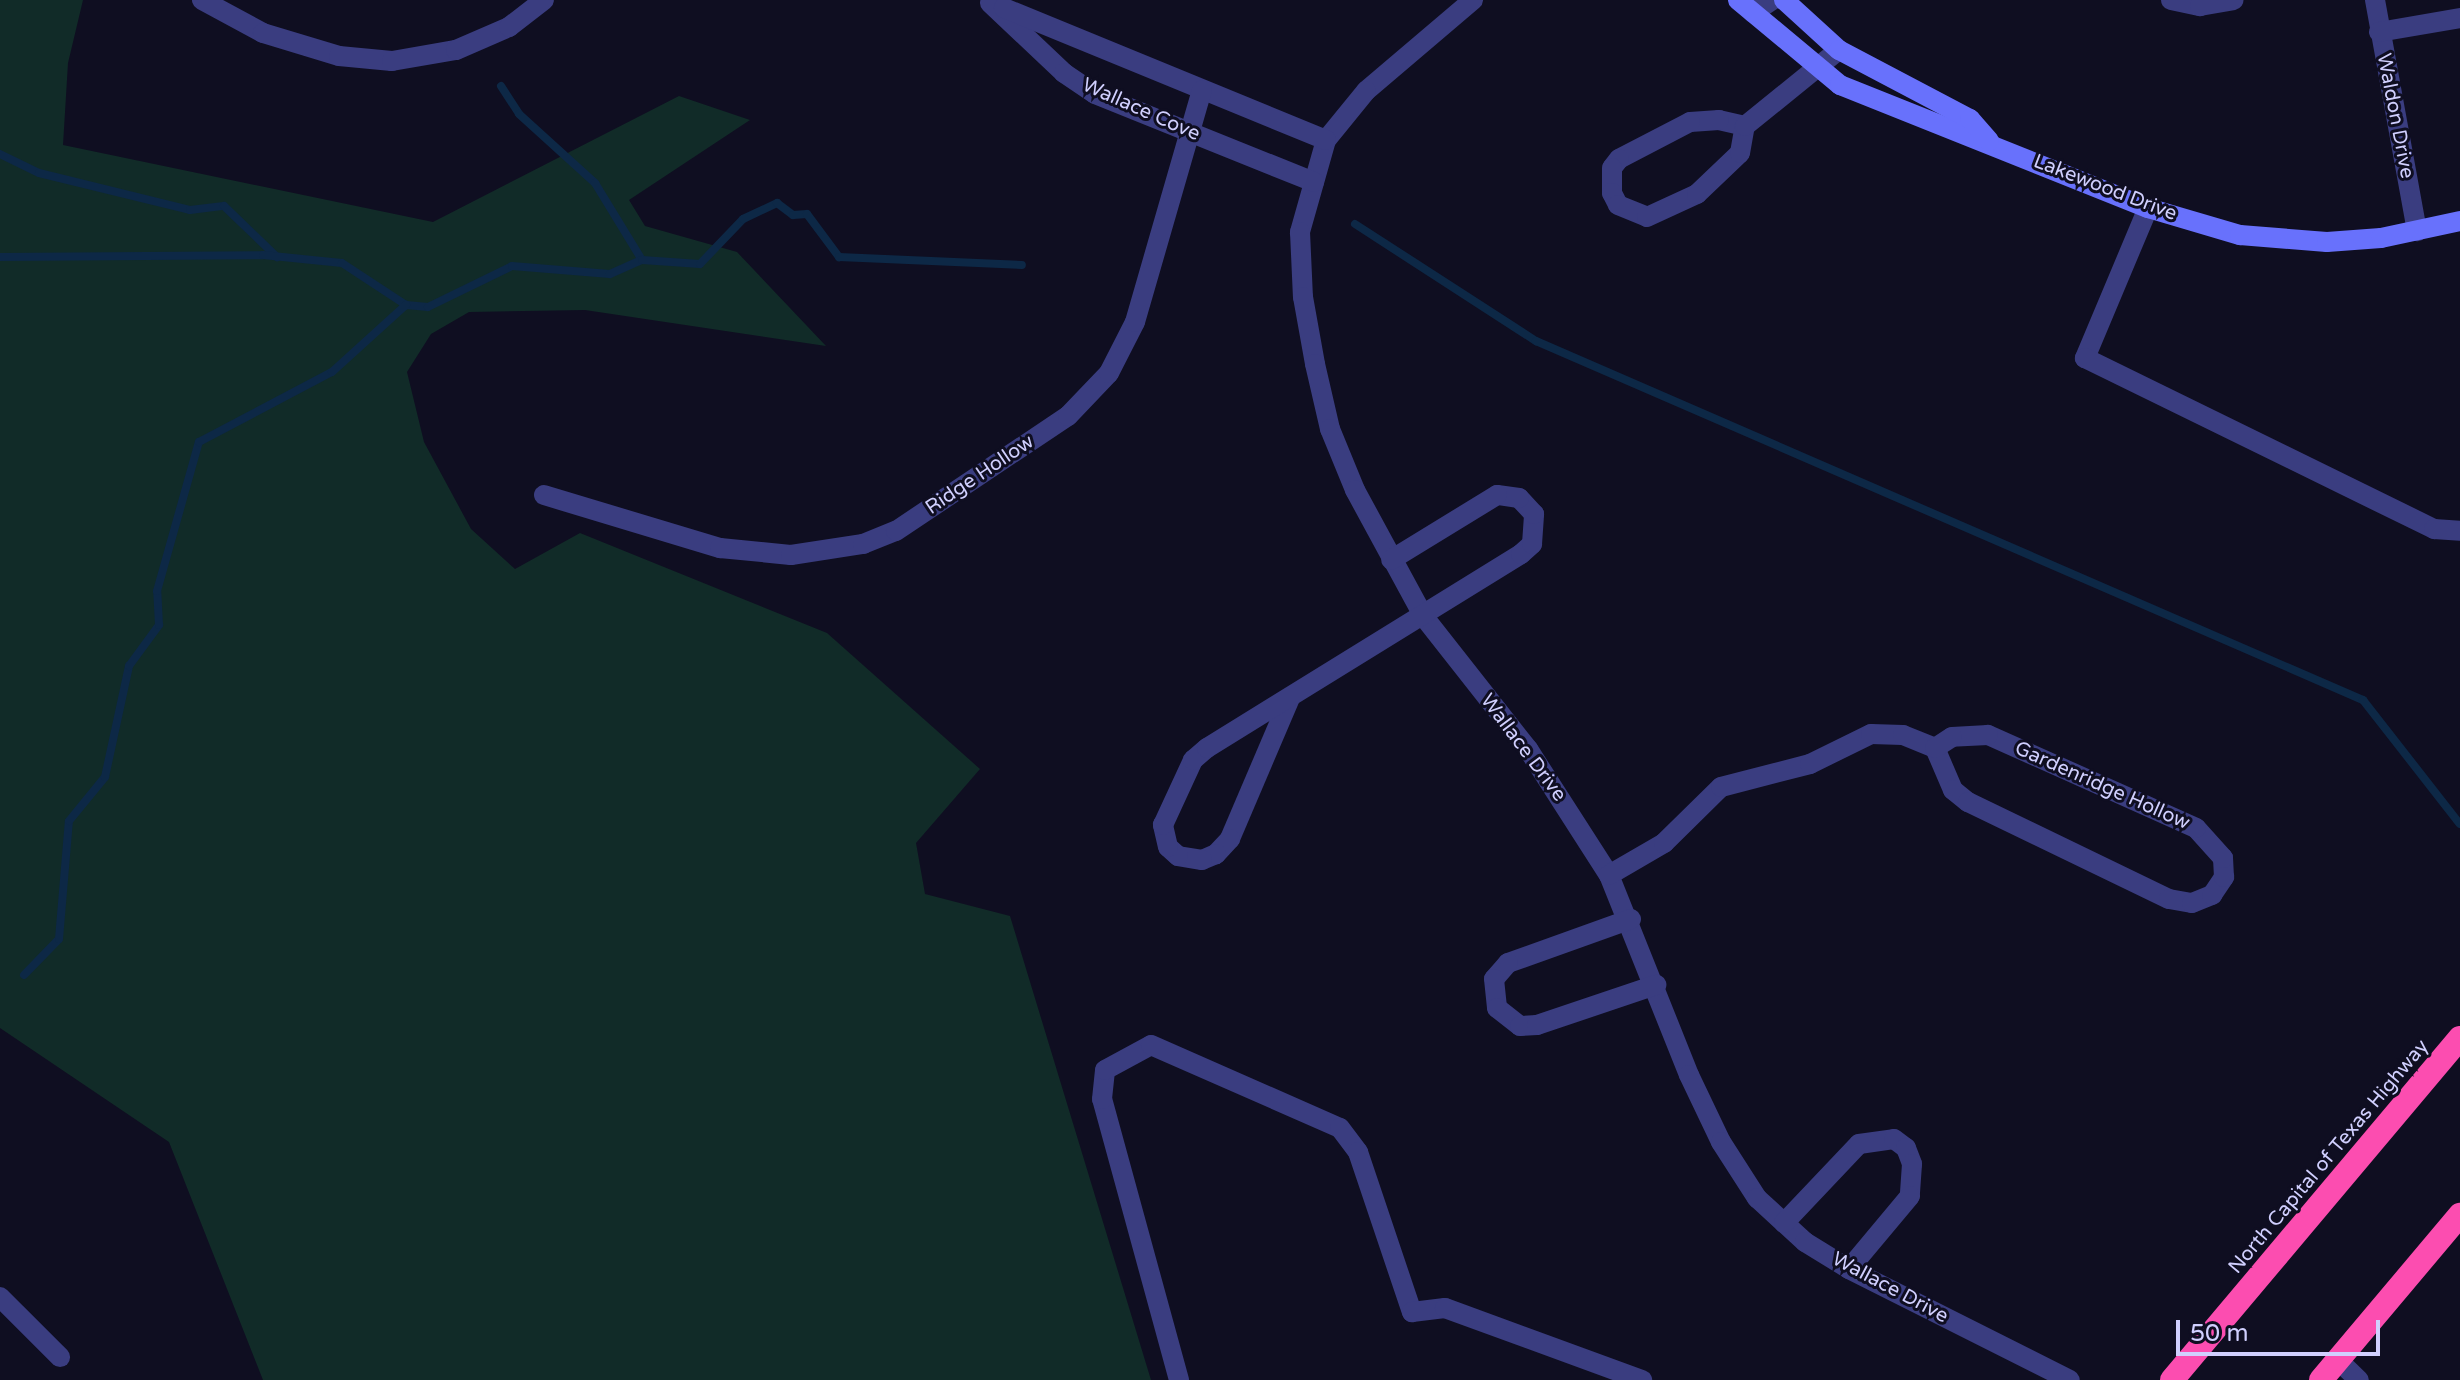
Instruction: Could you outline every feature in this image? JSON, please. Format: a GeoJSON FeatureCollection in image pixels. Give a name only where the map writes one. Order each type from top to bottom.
{"type":"FeatureCollection","features":[{"type":"Feature","properties":{"kind":"highway","name":"North Capital of Texas Highway"},"geometry":{"type":"LineString","coordinates":[[2172,1380],[2460,1038]]}},
{"type":"Feature","properties":{"kind":"highway"},"geometry":{"type":"LineString","coordinates":[[2321,1380],[2460,1215]]}},
{"type":"Feature","properties":{"kind":"street"},"geometry":{"type":"LineString","coordinates":[[202,0],[263,33],[339,56],[392,61],[456,50],[509,27],[544,0]]}},
{"type":"Feature","properties":{"kind":"street","name":"Wallace Drive"},"geometry":{"type":"LineString","coordinates":[[1473,0],[1366,91],[1326,140],[1300,232],[1303,297],[1330,429],[1391,560],[1424,617],[1528,749],[1609,875],[1631,919],[1721,1142],[1757,1198],[1784,1223],[1849,1269],[2070,1380]]}},
{"type":"Feature","properties":{"kind":"street"},"geometry":{"type":"LineString","coordinates":[[1746,6],[1772,0]]}},
{"type":"Feature","properties":{"kind":"street","name":"Lakewood Drive"},"geometry":{"type":"LineString","coordinates":[[1784,0],[1839,50],[1970,119],[1989,141]]}},
{"type":"Feature","properties":{"kind":"street"},"geometry":{"type":"LineString","coordinates":[[2171,0],[2200,6],[2233,0]]}},
{"type":"Feature","properties":{"kind":"street","name":"Waldon Drive"},"geometry":{"type":"LineString","coordinates":[[2375,0],[2417,231]]}},
{"type":"Feature","properties":{"kind":"street","name":"Wallace Cove"},"geometry":{"type":"LineString","coordinates":[[987,2],[1326,140]]}},
{"type":"Feature","properties":{"kind":"street","name":"Wallace Cove"},"geometry":{"type":"LineString","coordinates":[[987,2],[1064,73],[1095,94],[1314,182]]}},
{"type":"Feature","properties":{"kind":"street","name":"Lakewood Drive"},"geometry":{"type":"LineString","coordinates":[[1746,6],[1840,85],[1962,138],[1989,141],[2148,208],[2240,235],[2313,241],[2417,231],[2460,221]]}},
{"type":"Feature","properties":{"kind":"street"},"geometry":{"type":"LineString","coordinates":[[2379,32],[2460,18]]}},
{"type":"Feature","properties":{"kind":"street"},"geometry":{"type":"LineString","coordinates":[[1745,126],[1719,120],[1690,122],[1619,159],[1612,168],[1612,193],[1633,215],[1659,214],[1697,194],[1740,153],[1745,126],[1839,50]]}},
{"type":"Feature","properties":{"kind":"street","name":"Ridge Hollow"},"geometry":{"type":"LineString","coordinates":[[544,495],[720,548],[791,555],[863,544],[896,531],[1068,416],[1109,373],[1135,322],[1202,90]]}},
{"type":"Feature","properties":{"kind":"street"},"geometry":{"type":"LineString","coordinates":[[2148,208],[2085,358],[2434,529],[2460,531]]}},
{"type":"Feature","properties":{"kind":"street"},"geometry":{"type":"LineString","coordinates":[[1290,698],[1230,839],[1216,854],[1202,860],[1178,856],[1168,847],[1163,825],[1193,760],[1290,698],[1424,617],[1521,554],[1532,544],[1534,514],[1519,498],[1497,495],[1391,560]]}},
{"type":"Feature","properties":{"kind":"street"},"geometry":{"type":"LineString","coordinates":[[1609,875],[1664,843],[1721,787],[1810,764],[1871,734],[1903,735],[1935,748]]}},
{"type":"Feature","properties":{"kind":"street","name":"Gardenridge Hollow"},"geometry":{"type":"LineString","coordinates":[[1973,734],[2016,747],[2196,828],[2223,858],[2224,877],[2212,895],[2192,903],[2169,899],[1968,802],[1953,790],[1935,748],[1952,737],[1973,734]]}},
{"type":"Feature","properties":{"kind":"street"},"geometry":{"type":"LineString","coordinates":[[1631,919],[1508,963],[1494,979],[1497,1008],[1520,1026],[1537,1025],[1656,985]]}},
{"type":"Feature","properties":{"kind":"street"},"geometry":{"type":"LineString","coordinates":[[1179,1380],[1102,1099],[1105,1070],[1151,1045],[1340,1128],[1358,1152],[1412,1312],[1445,1308],[1642,1380]]}},
{"type":"Feature","properties":{"kind":"street"},"geometry":{"type":"LineString","coordinates":[[1784,1223],[1859,1144],[1894,1139],[1906,1148],[1912,1164],[1910,1196],[1849,1269]]}},
{"type":"Feature","properties":{"kind":"street"},"geometry":{"type":"LineString","coordinates":[[0,1297],[60,1357]]}},
{"type":"Feature","properties":{"kind":"street"},"geometry":{"type":"LineString","coordinates":[[2338,1360],[2359,1380]]}},
{"type":"Feature","properties":{"kind":"green space"},"geometry":{"type":"Polygon","coordinates":[[[0,0],[83,0],[68,63],[63,145],[433,222],[679,96],[750,120],[629,200],[645,226],[737,252],[826,346],[585,310],[469,312],[431,334],[407,372],[424,442],[471,529],[515,569],[580,533],[827,633],[980,769],[916,843],[925,894],[1010,916],[1151,1380],[263,1380],[169,1142],[0,1028],[0,0]]]}},
{"type":"Feature","properties":{"kind":"waterway"},"geometry":{"type":"LineString","coordinates":[[501,86],[519,114],[595,183],[642,260]]}},
{"type":"Feature","properties":{"kind":"waterway"},"geometry":{"type":"LineString","coordinates":[[0,154],[39,173],[190,210],[224,206],[277,257]]}},
{"type":"Feature","properties":{"kind":"waterway"},"geometry":{"type":"LineString","coordinates":[[0,257],[263,255],[342,263],[406,305],[428,307],[512,266],[610,274],[642,260],[700,264],[743,219],[777,203],[793,215],[807,214],[839,257],[1022,265]]}},
{"type":"Feature","properties":{"kind":"waterway"},"geometry":{"type":"LineString","coordinates":[[1355,224],[1536,341],[2363,700],[2460,824]]}},
{"type":"Feature","properties":{"kind":"waterway"},"geometry":{"type":"LineString","coordinates":[[24,975],[59,939],[69,821],[105,777],[129,666],[159,625],[157,591],[199,442],[332,372],[406,305]]}}]}
